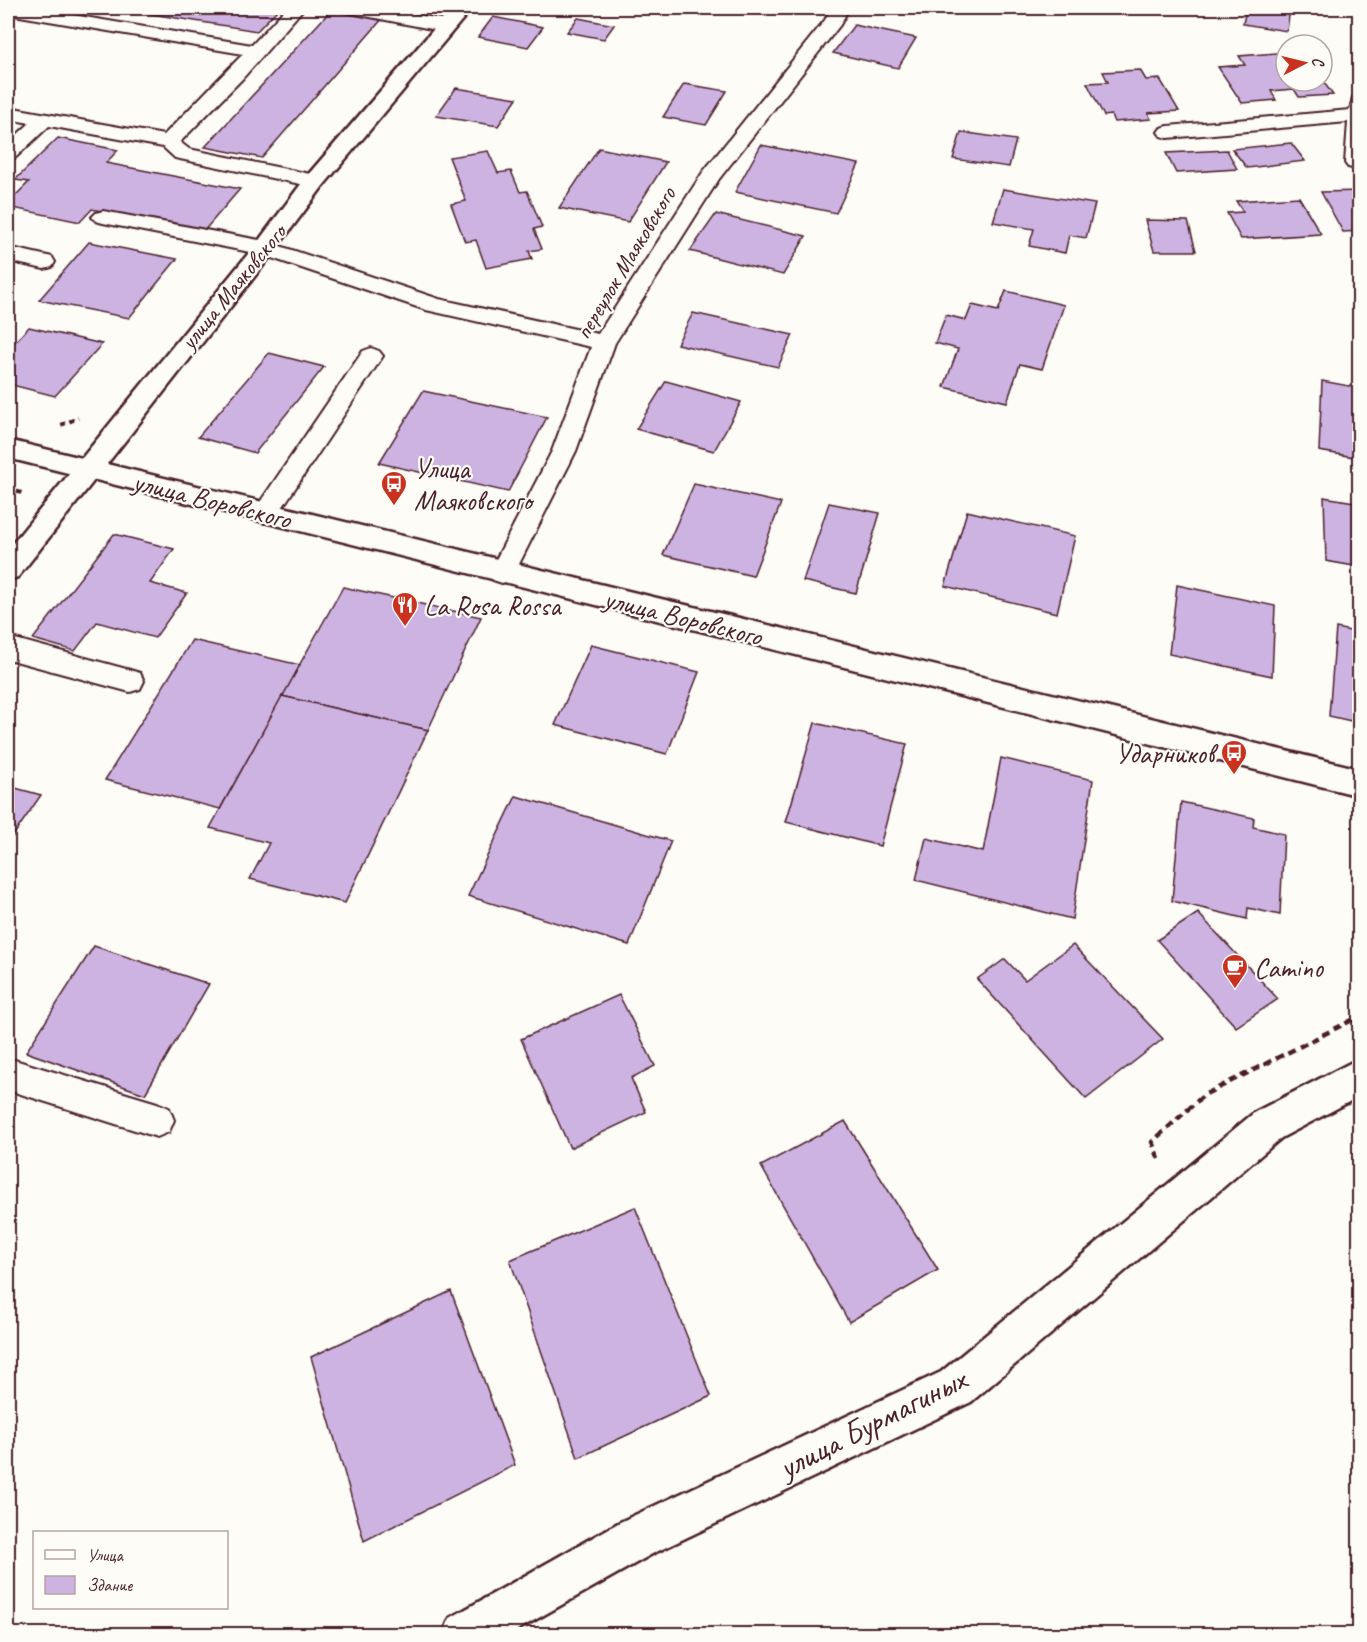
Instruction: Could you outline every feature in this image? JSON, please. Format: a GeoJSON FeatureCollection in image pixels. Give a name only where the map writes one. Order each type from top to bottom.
{"type":"FeatureCollection","features":[{"type":"Feature","properties":{"kind":"street","name":"улица Маяковского"},"geometry":{"type":"LineString","coordinates":[[8,569],[265,248],[315,182],[462,8]]}},
{"type":"Feature","properties":{"kind":"street","name":"улица Воровского"},"geometry":{"type":"LineString","coordinates":[[8,449],[502,573],[1359,783]]}},
{"type":"Feature","properties":{"kind":"street","name":"улица Бурмагиных"},"geometry":{"type":"LineString","coordinates":[[466,1635],[636,1538],[956,1387],[1268,1125],[1359,1076]]}},
{"type":"Feature","properties":{"kind":"lane"},"geometry":{"type":"LineString","coordinates":[[169,141],[257,51],[295,8]]}},
{"type":"Feature","properties":{"kind":"lane"},"geometry":{"type":"LineString","coordinates":[[350,8],[447,26]]}},
{"type":"Feature","properties":{"kind":"lane","name":"переулок Маяковского"},"geometry":{"type":"LineString","coordinates":[[502,573],[564,451],[604,343],[710,176],[834,21],[840,8]]}},
{"type":"Feature","properties":{"kind":"lane"},"geometry":{"type":"LineString","coordinates":[[8,9],[257,51]]}},
{"type":"Feature","properties":{"kind":"lane"},"geometry":{"type":"LineString","coordinates":[[1168,132],[1359,108],[1355,163],[1359,164]]}},
{"type":"Feature","properties":{"kind":"lane"},"geometry":{"type":"LineString","coordinates":[[8,113],[169,141],[182,154],[315,182]]}},
{"type":"Feature","properties":{"kind":"lane"},"geometry":{"type":"LineString","coordinates":[[8,154],[44,120]]}},
{"type":"Feature","properties":{"kind":"lane"},"geometry":{"type":"LineString","coordinates":[[103,217],[265,248],[434,306],[604,343]]}},
{"type":"Feature","properties":{"kind":"lane"},"geometry":{"type":"LineString","coordinates":[[8,254],[44,262]]}},
{"type":"Feature","properties":{"kind":"lane"},"geometry":{"type":"LineString","coordinates":[[265,513],[371,356]]}},
{"type":"Feature","properties":{"kind":"lane"},"geometry":{"type":"LineString","coordinates":[[8,648],[130,681]]}},
{"type":"Feature","properties":{"kind":"lane"},"geometry":{"type":"LineString","coordinates":[[8,1074],[157,1120]]}},
{"type":"Feature","properties":{"kind":"path"},"geometry":{"type":"LineString","coordinates":[[1359,1410],[1356,1435],[1359,1445]]}},
{"type":"Feature","properties":{"kind":"building"},"geometry":{"type":"Polygon","coordinates":[[[114,8],[279,8],[257,31],[114,8]]]}},
{"type":"Feature","properties":{"kind":"building"},"geometry":{"type":"Polygon","coordinates":[[[1246,8],[1290,8],[1287,31],[1243,24],[1246,8]]]}},
{"type":"Feature","properties":{"kind":"building"},"geometry":{"type":"Polygon","coordinates":[[[332,9],[383,18],[262,158],[205,147],[332,9]]]}},
{"type":"Feature","properties":{"kind":"building"},"geometry":{"type":"Polygon","coordinates":[[[493,17],[543,27],[528,47],[478,37],[493,17]]]}},
{"type":"Feature","properties":{"kind":"building"},"geometry":{"type":"Polygon","coordinates":[[[578,18],[614,25],[604,39],[567,32],[578,18]]]}},
{"type":"Feature","properties":{"kind":"building"},"geometry":{"type":"Polygon","coordinates":[[[854,25],[916,38],[898,68],[833,53],[854,25]]]}},
{"type":"Feature","properties":{"kind":"building"},"geometry":{"type":"Polygon","coordinates":[[[1274,53],[1274,91],[1271,91],[1276,100],[1242,103],[1218,67],[1245,65],[1239,56],[1274,53]]]}},
{"type":"Feature","properties":{"kind":"building"},"geometry":{"type":"Polygon","coordinates":[[[1140,70],[1146,80],[1160,79],[1179,111],[1148,113],[1151,119],[1114,122],[1111,115],[1104,116],[1087,83],[1108,82],[1103,72],[1140,70]]]}},
{"type":"Feature","properties":{"kind":"building"},"geometry":{"type":"Polygon","coordinates":[[[684,84],[727,91],[706,125],[663,117],[684,84]]]}},
{"type":"Feature","properties":{"kind":"building"},"geometry":{"type":"Polygon","coordinates":[[[456,88],[517,98],[498,126],[436,116],[456,88]]]}},
{"type":"Feature","properties":{"kind":"building"},"geometry":{"type":"Polygon","coordinates":[[[1296,93],[1332,93],[1333,95],[1299,97],[1296,93]]]}},
{"type":"Feature","properties":{"kind":"building"},"geometry":{"type":"Polygon","coordinates":[[[961,132],[1016,140],[1009,167],[953,159],[961,132]]]}},
{"type":"Feature","properties":{"kind":"building"},"geometry":{"type":"Polygon","coordinates":[[[58,138],[118,150],[106,163],[240,189],[203,232],[92,209],[80,222],[8,207],[8,203],[29,182],[15,180],[58,138]]]}},
{"type":"Feature","properties":{"kind":"building"},"geometry":{"type":"Polygon","coordinates":[[[1291,143],[1305,161],[1247,168],[1232,149],[1291,143]]]}},
{"type":"Feature","properties":{"kind":"building"},"geometry":{"type":"Polygon","coordinates":[[[761,145],[859,164],[836,213],[735,192],[761,145]]]}},
{"type":"Feature","properties":{"kind":"building"},"geometry":{"type":"Polygon","coordinates":[[[599,148],[666,162],[628,222],[559,208],[599,148]]]}},
{"type":"Feature","properties":{"kind":"building"},"geometry":{"type":"Polygon","coordinates":[[[1227,150],[1237,169],[1176,173],[1166,153],[1227,150]]]}},
{"type":"Feature","properties":{"kind":"building"},"geometry":{"type":"Polygon","coordinates":[[[488,151],[498,173],[511,171],[520,192],[527,191],[542,227],[534,229],[542,249],[529,251],[532,259],[486,268],[476,240],[465,242],[451,204],[466,201],[449,157],[488,151]]]}},
{"type":"Feature","properties":{"kind":"building"},"geometry":{"type":"Polygon","coordinates":[[[1003,189],[1095,204],[1086,238],[1069,235],[1065,253],[1029,246],[1034,229],[993,222],[1003,189]]]}},
{"type":"Feature","properties":{"kind":"building"},"geometry":{"type":"Polygon","coordinates":[[[1360,191],[1360,231],[1343,232],[1321,192],[1360,191]]]}},
{"type":"Feature","properties":{"kind":"building"},"geometry":{"type":"Polygon","coordinates":[[[1299,197],[1321,234],[1241,239],[1227,213],[1243,212],[1236,201],[1299,197]]]}},
{"type":"Feature","properties":{"kind":"building"},"geometry":{"type":"Polygon","coordinates":[[[716,214],[806,236],[783,275],[690,251],[716,214]]]}},
{"type":"Feature","properties":{"kind":"building"},"geometry":{"type":"Polygon","coordinates":[[[1145,220],[1188,221],[1196,251],[1154,251],[1145,220]]]}},
{"type":"Feature","properties":{"kind":"building"},"geometry":{"type":"Polygon","coordinates":[[[89,242],[177,259],[129,318],[39,300],[89,242]]]}},
{"type":"Feature","properties":{"kind":"building"},"geometry":{"type":"Polygon","coordinates":[[[1006,291],[1064,305],[1042,369],[1020,364],[1007,402],[944,387],[958,349],[935,343],[946,315],[966,320],[972,305],[998,311],[1006,291]]]}},
{"type":"Feature","properties":{"kind":"building"},"geometry":{"type":"Polygon","coordinates":[[[693,313],[793,335],[778,367],[677,344],[693,313]]]}},
{"type":"Feature","properties":{"kind":"building"},"geometry":{"type":"Polygon","coordinates":[[[29,327],[102,344],[55,396],[8,384],[8,349],[29,327]]]}},
{"type":"Feature","properties":{"kind":"building"},"geometry":{"type":"Polygon","coordinates":[[[269,353],[324,367],[255,453],[198,437],[269,353]]]}},
{"type":"Feature","properties":{"kind":"building"},"geometry":{"type":"Polygon","coordinates":[[[666,381],[741,402],[714,451],[636,429],[666,381]]]}},
{"type":"Feature","properties":{"kind":"building"},"geometry":{"type":"Polygon","coordinates":[[[1322,381],[1360,388],[1360,458],[1319,451],[1322,381]]]}},
{"type":"Feature","properties":{"kind":"building"},"geometry":{"type":"Polygon","coordinates":[[[423,391],[547,417],[508,492],[379,463],[423,391]]]}},
{"type":"Feature","properties":{"kind":"building"},"geometry":{"type":"Polygon","coordinates":[[[694,484],[781,503],[753,576],[663,555],[694,484]]]}},
{"type":"Feature","properties":{"kind":"building"},"geometry":{"type":"Polygon","coordinates":[[[1324,497],[1360,503],[1360,567],[1326,561],[1324,497]]]}},
{"type":"Feature","properties":{"kind":"building"},"geometry":{"type":"Polygon","coordinates":[[[829,503],[880,513],[856,593],[803,581],[829,503]]]}},
{"type":"Feature","properties":{"kind":"building"},"geometry":{"type":"Polygon","coordinates":[[[967,511],[1075,536],[1057,613],[945,586],[967,511]]]}},
{"type":"Feature","properties":{"kind":"building"},"geometry":{"type":"Polygon","coordinates":[[[114,534],[174,549],[150,583],[187,593],[155,638],[97,622],[75,651],[33,639],[114,534]]]}},
{"type":"Feature","properties":{"kind":"building"},"geometry":{"type":"Polygon","coordinates":[[[1177,585],[1275,606],[1272,676],[1169,654],[1177,585]]]}},
{"type":"Feature","properties":{"kind":"building"},"geometry":{"type":"Polygon","coordinates":[[[343,587],[481,617],[428,730],[282,696],[343,587]]]}},
{"type":"Feature","properties":{"kind":"building"},"geometry":{"type":"Polygon","coordinates":[[[1336,628],[1360,633],[1360,723],[1329,716],[1336,628]]]}},
{"type":"Feature","properties":{"kind":"building"},"geometry":{"type":"Polygon","coordinates":[[[192,640],[300,665],[220,809],[105,780],[192,640]]]}},
{"type":"Feature","properties":{"kind":"building"},"geometry":{"type":"Polygon","coordinates":[[[591,645],[699,672],[667,754],[555,725],[591,645]]]}},
{"type":"Feature","properties":{"kind":"building"},"geometry":{"type":"Polygon","coordinates":[[[282,696],[428,730],[345,903],[250,879],[269,843],[210,828],[282,696]]]}},
{"type":"Feature","properties":{"kind":"building"},"geometry":{"type":"Polygon","coordinates":[[[815,723],[907,744],[880,846],[786,822],[815,723]]]}},
{"type":"Feature","properties":{"kind":"building"},"geometry":{"type":"Polygon","coordinates":[[[1001,758],[1093,780],[1072,919],[916,880],[926,838],[983,852],[1001,758]]]}},
{"type":"Feature","properties":{"kind":"building"},"geometry":{"type":"Polygon","coordinates":[[[8,786],[41,795],[8,843],[8,786]]]}},
{"type":"Feature","properties":{"kind":"building"},"geometry":{"type":"Polygon","coordinates":[[[516,796],[671,841],[629,945],[468,896],[516,796]]]}},
{"type":"Feature","properties":{"kind":"building"},"geometry":{"type":"Polygon","coordinates":[[[1181,802],[1254,818],[1253,827],[1284,834],[1280,915],[1248,908],[1247,919],[1172,901],[1181,802]]]}},
{"type":"Feature","properties":{"kind":"building"},"geometry":{"type":"Polygon","coordinates":[[[1198,913],[1278,999],[1236,1027],[1157,940],[1198,913]]]}},
{"type":"Feature","properties":{"kind":"building"},"geometry":{"type":"Polygon","coordinates":[[[1073,945],[1163,1039],[1086,1099],[977,979],[1005,959],[1025,980],[1073,945]]]}},
{"type":"Feature","properties":{"kind":"building"},"geometry":{"type":"Polygon","coordinates":[[[94,946],[209,984],[145,1094],[26,1052],[94,946]]]}},
{"type":"Feature","properties":{"kind":"building"},"geometry":{"type":"Polygon","coordinates":[[[619,995],[655,1066],[631,1078],[646,1112],[570,1148],[521,1039],[619,995]]]}},
{"type":"Feature","properties":{"kind":"building"},"geometry":{"type":"Polygon","coordinates":[[[845,1121],[938,1270],[849,1322],[761,1166],[845,1121]]]}},
{"type":"Feature","properties":{"kind":"building"},"geometry":{"type":"Polygon","coordinates":[[[635,1207],[711,1396],[578,1458],[510,1260],[635,1207]]]}},
{"type":"Feature","properties":{"kind":"building"},"geometry":{"type":"Polygon","coordinates":[[[451,1291],[515,1465],[364,1541],[311,1357],[451,1291]]]}},
{"type":"Feature","properties":{"kind":"place","name":"Улица Маяковского"},"geometry":{"type":"Point","coordinates":[394,507]}},
{"type":"Feature","properties":{"kind":"place","name":"La Rosa Rossa"},"geometry":{"type":"Point","coordinates":[405,628]}},
{"type":"Feature","properties":{"kind":"place","name":"Ударников"},"geometry":{"type":"Point","coordinates":[1234,776]}},
{"type":"Feature","properties":{"kind":"place","name":"Camino"},"geometry":{"type":"Point","coordinates":[1235,990]}}]}
